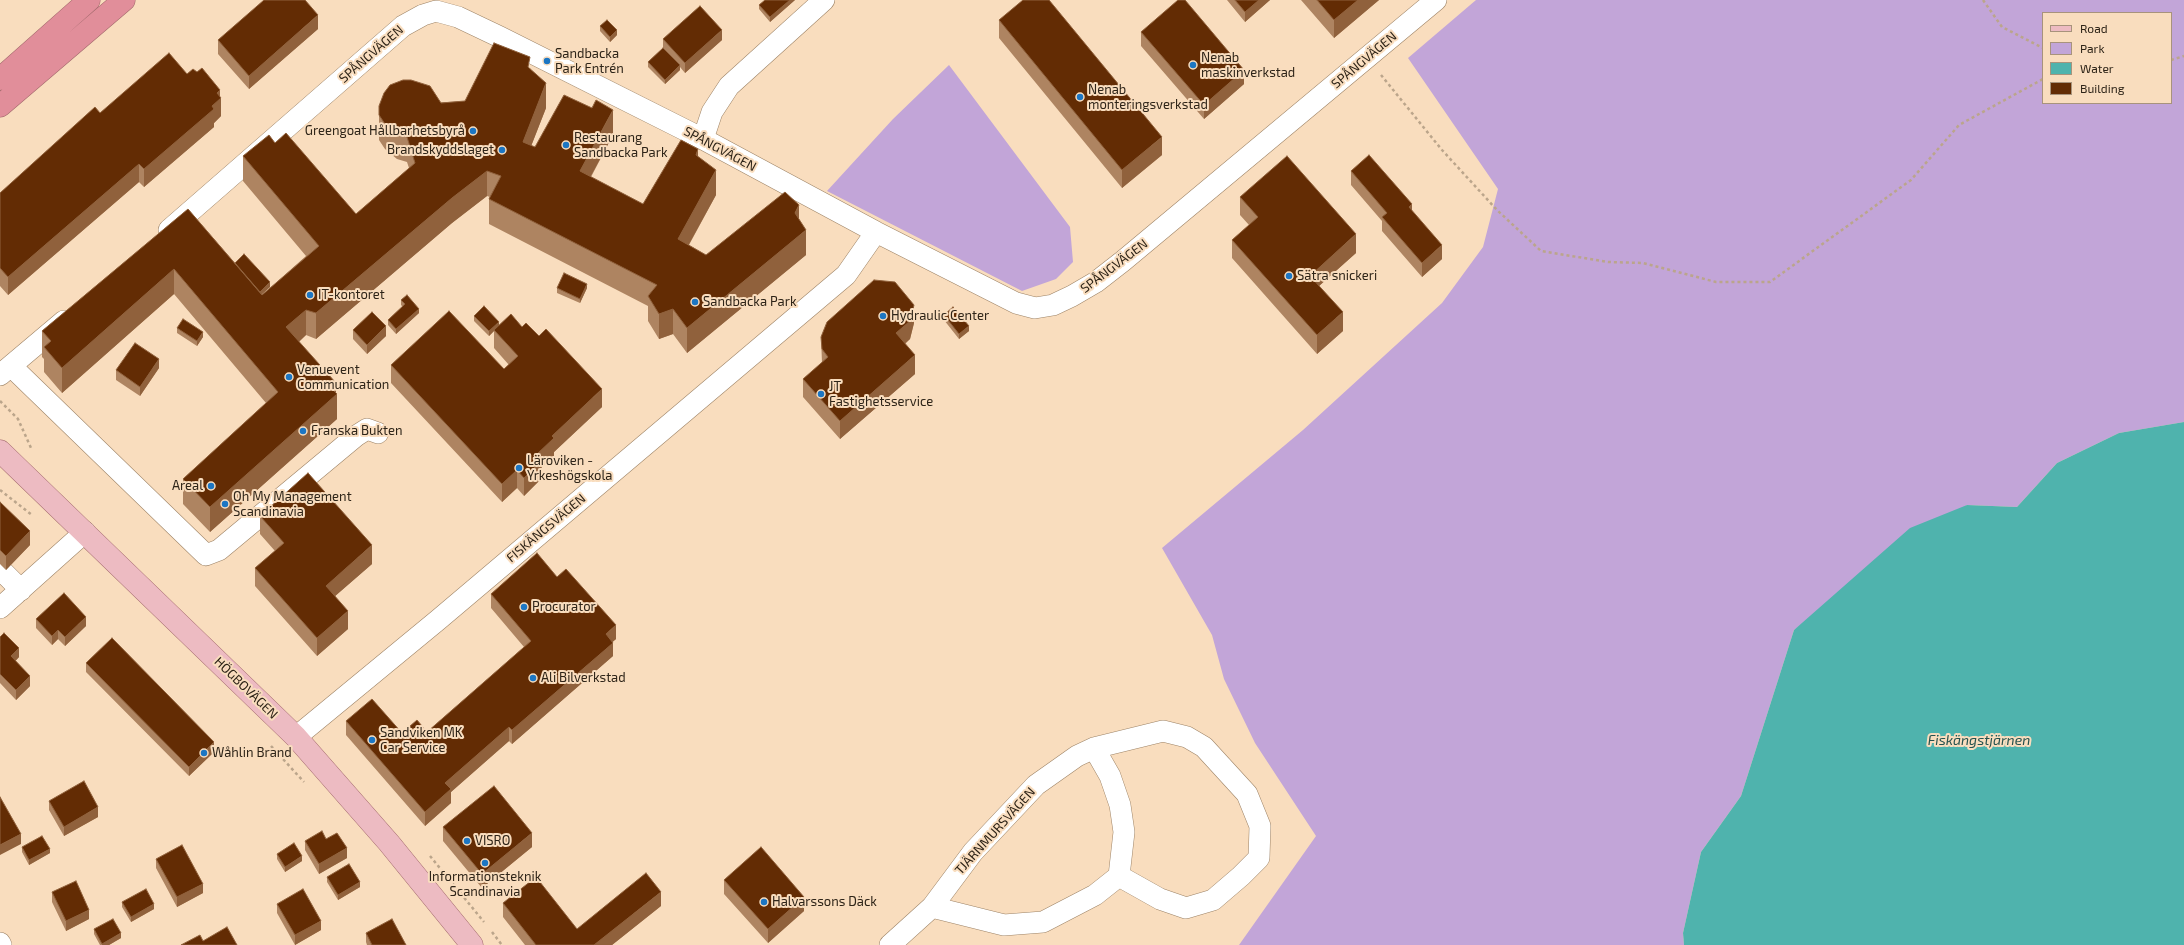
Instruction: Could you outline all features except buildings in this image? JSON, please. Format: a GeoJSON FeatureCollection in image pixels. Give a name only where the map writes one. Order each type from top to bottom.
{"type":"FeatureCollection","features":[{"type":"Feature","properties":{"kind":"highway"},"geometry":{"type":"LineString","coordinates":[[0,79],[90,0]]}},
{"type":"Feature","properties":{"kind":"highway"},"geometry":{"type":"LineString","coordinates":[[0,106],[124,0]]}},
{"type":"Feature","properties":{"kind":"main road","name":"HÖGBOVÄGEN"},"geometry":{"type":"LineString","coordinates":[[0,451],[86,532],[296,737],[389,843],[472,945]]}},
{"type":"Feature","properties":{"kind":"street"},"geometry":{"type":"LineString","coordinates":[[703,139],[712,112],[729,86],[824,0]]}},
{"type":"Feature","properties":{"kind":"street","name":"SPÅNGVÄGEN"},"geometry":{"type":"LineString","coordinates":[[154,242],[403,26],[423,15],[436,11],[458,17],[703,139],[876,232],[1016,302],[1035,308],[1053,305],[1096,282],[1123,261],[1436,0]]}},
{"type":"Feature","properties":{"kind":"street","name":"FISKÄNGSVÄGEN"},"geometry":{"type":"LineString","coordinates":[[296,737],[438,620],[846,275],[876,232]]}},
{"type":"Feature","properties":{"kind":"street"},"geometry":{"type":"LineString","coordinates":[[76,310],[5,370],[206,555],[219,550],[356,436],[367,429],[378,433]]}},
{"type":"Feature","properties":{"kind":"street"},"geometry":{"type":"LineString","coordinates":[[0,608],[86,532]]}},
{"type":"Feature","properties":{"kind":"street"},"geometry":{"type":"LineString","coordinates":[[0,569],[21,590]]}},
{"type":"Feature","properties":{"kind":"street","name":"TJÄRNMURSVÄGEN"},"geometry":{"type":"LineString","coordinates":[[890,945],[932,907],[973,852],[1036,785],[1077,756],[1094,748],[1163,731],[1187,737],[1204,747],[1247,794],[1260,826],[1259,858],[1242,876],[1213,900],[1186,908],[1160,899],[1119,876]]}},
{"type":"Feature","properties":{"kind":"street"},"geometry":{"type":"LineString","coordinates":[[932,907],[1004,925],[1043,922],[1095,895],[1119,876],[1124,832],[1120,805],[1110,776],[1094,748]]}},
{"type":"Feature","properties":{"kind":"path"},"geometry":{"type":"LineString","coordinates":[[1983,0],[2002,27],[2042,47]]}},
{"type":"Feature","properties":{"kind":"path"},"geometry":{"type":"LineString","coordinates":[[2172,60],[2184,56]]}},
{"type":"Feature","properties":{"kind":"path"},"geometry":{"type":"LineString","coordinates":[[1367,58],[1442,150],[1497,210],[1541,251],[1608,262],[1643,262],[1716,282],[1770,282],[1911,180],[1959,124],[2042,81]]}},
{"type":"Feature","properties":{"kind":"path"},"geometry":{"type":"LineString","coordinates":[[0,490],[35,517]]}},
{"type":"Feature","properties":{"kind":"path"},"geometry":{"type":"LineString","coordinates":[[270,744],[305,784]]}},
{"type":"Feature","properties":{"kind":"green space"},"geometry":{"type":"Polygon","coordinates":[[[1476,0],[2184,0],[2184,422],[2119,433],[2057,463],[2017,507],[1967,505],[1794,630],[1741,796],[1701,852],[1683,933],[1684,945],[1239,945],[1316,836],[1255,743],[1224,679],[1212,635],[1162,548],[1303,430],[1442,303],[1483,247],[1498,189],[1408,58],[1476,0]]]}},
{"type":"Feature","properties":{"kind":"green space"},"geometry":{"type":"Polygon","coordinates":[[[949,65],[1070,227],[1073,262],[1056,279],[1022,291],[827,191],[893,119],[949,65]]]}},
{"type":"Feature","properties":{"kind":"water","name":"Fiskängstjärnen"},"geometry":{"type":"Polygon","coordinates":[[[2184,422],[2184,945],[1684,945],[1683,933],[1701,852],[1741,796],[1794,630],[1910,528],[1967,505],[2017,507],[2057,463],[2119,433],[2184,422]]]}},
{"type":"Feature","properties":{"kind":"place","name":"Sandbacka Park Entrén"},"geometry":{"type":"Point","coordinates":[547,61]}},
{"type":"Feature","properties":{"kind":"place","name":"Nenab maskinverkstad"},"geometry":{"type":"Point","coordinates":[1193,65]}},
{"type":"Feature","properties":{"kind":"place","name":"Nenab monteringsverkstad"},"geometry":{"type":"Point","coordinates":[1080,97]}},
{"type":"Feature","properties":{"kind":"place","name":"Greengoat Hållbarhetsbyrå"},"geometry":{"type":"Point","coordinates":[473,131]}},
{"type":"Feature","properties":{"kind":"place","name":"Restaurang Sandbacka Park"},"geometry":{"type":"Point","coordinates":[566,145]}},
{"type":"Feature","properties":{"kind":"place","name":"Brandskyddslaget"},"geometry":{"type":"Point","coordinates":[502,150]}},
{"type":"Feature","properties":{"kind":"place","name":"Sätra snickeri"},"geometry":{"type":"Point","coordinates":[1289,276]}},
{"type":"Feature","properties":{"kind":"place","name":"IT-kontoret"},"geometry":{"type":"Point","coordinates":[310,295]}},
{"type":"Feature","properties":{"kind":"place","name":"Sandbacka Park"},"geometry":{"type":"Point","coordinates":[695,302]}},
{"type":"Feature","properties":{"kind":"place","name":"Hydraulic Center"},"geometry":{"type":"Point","coordinates":[883,316]}},
{"type":"Feature","properties":{"kind":"place","name":"Venuevent Communication"},"geometry":{"type":"Point","coordinates":[289,377]}},
{"type":"Feature","properties":{"kind":"place","name":"JT Fastighetsservice"},"geometry":{"type":"Point","coordinates":[821,394]}},
{"type":"Feature","properties":{"kind":"place","name":"Franska Bukten"},"geometry":{"type":"Point","coordinates":[303,431]}},
{"type":"Feature","properties":{"kind":"place","name":"Läroviken - Yrkeshögskola"},"geometry":{"type":"Point","coordinates":[519,468]}},
{"type":"Feature","properties":{"kind":"place","name":"Areal"},"geometry":{"type":"Point","coordinates":[211,486]}},
{"type":"Feature","properties":{"kind":"place","name":"Oh My Management Scandinavia"},"geometry":{"type":"Point","coordinates":[225,504]}},
{"type":"Feature","properties":{"kind":"place","name":"Procurator"},"geometry":{"type":"Point","coordinates":[524,607]}},
{"type":"Feature","properties":{"kind":"place","name":"Ali Bilverkstad"},"geometry":{"type":"Point","coordinates":[533,678]}},
{"type":"Feature","properties":{"kind":"place","name":"Sandviken MK Car Service"},"geometry":{"type":"Point","coordinates":[372,740]}},
{"type":"Feature","properties":{"kind":"place","name":"Wåhlin Brand"},"geometry":{"type":"Point","coordinates":[204,753]}},
{"type":"Feature","properties":{"kind":"place","name":"VISRO"},"geometry":{"type":"Point","coordinates":[467,841]}},
{"type":"Feature","properties":{"kind":"place","name":"Informationsteknik Scandinavia"},"geometry":{"type":"Point","coordinates":[485,863]}},
{"type":"Feature","properties":{"kind":"place","name":"Halvarssons Däck"},"geometry":{"type":"Point","coordinates":[764,902]}}]}
